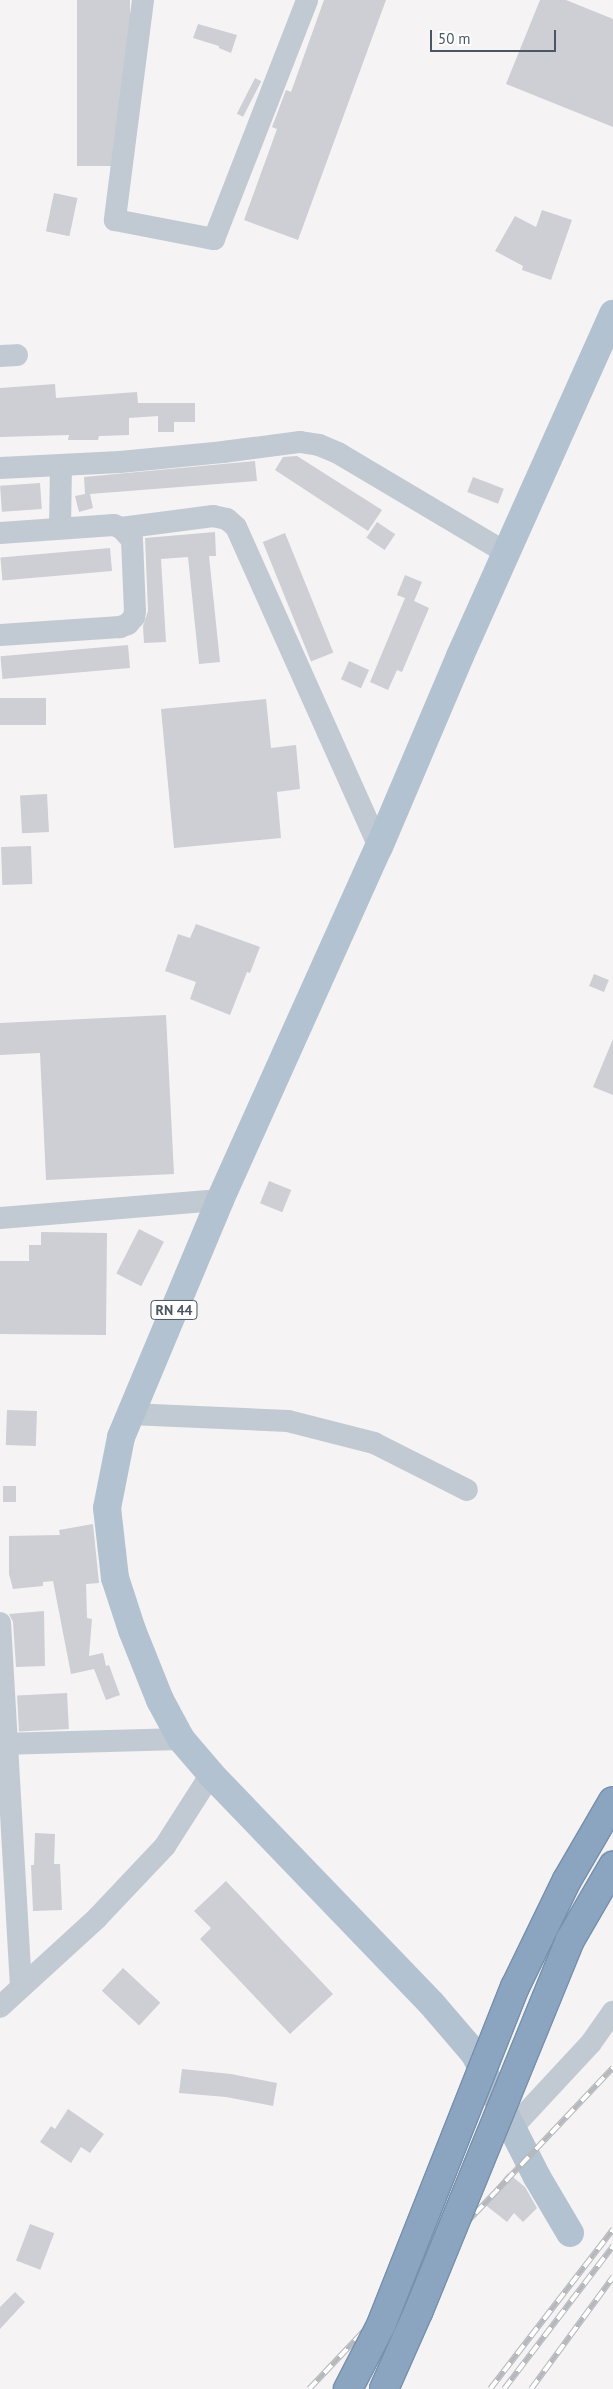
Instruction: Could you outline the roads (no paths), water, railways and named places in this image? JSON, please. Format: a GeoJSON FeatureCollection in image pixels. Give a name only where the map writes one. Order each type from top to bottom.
{"type":"FeatureCollection","features":[{"type":"Feature","properties":{"kind":"highway"},"geometry":{"type":"LineString","coordinates":[[348,2389],[381,2325],[515,1987],[568,1880],[613,1801]]}},
{"type":"Feature","properties":{"kind":"highway"},"geometry":{"type":"LineString","coordinates":[[384,2389],[420,2310],[570,1940],[613,1866]]}},
{"type":"Feature","properties":{"kind":"main road","name":"RN 44"},"geometry":{"type":"LineString","coordinates":[[570,2232],[537,2177],[474,2053],[431,2003],[211,1774],[181,1739],[160,1700],[132,1630],[115,1578],[107,1508],[120,1437],[220,1200],[379,847],[460,656],[508,554],[613,314]]}},
{"type":"Feature","properties":{"kind":"street"},"geometry":{"type":"LineString","coordinates":[[143,0],[115,220],[214,239],[308,0]]}},
{"type":"Feature","properties":{"kind":"street"},"geometry":{"type":"LineString","coordinates":[[0,468],[61,466],[223,452],[300,442],[320,445],[338,453],[508,554]]}},
{"type":"Feature","properties":{"kind":"street"},"geometry":{"type":"LineString","coordinates":[[60,528],[61,466]]}},
{"type":"Feature","properties":{"kind":"street"},"geometry":{"type":"LineString","coordinates":[[0,533],[114,525],[122,528],[213,516],[227,519],[236,527],[379,847]]}},
{"type":"Feature","properties":{"kind":"street"},"geometry":{"type":"LineString","coordinates":[[0,635],[120,627],[128,624],[134,617],[135,611],[132,540],[122,528]]}},
{"type":"Feature","properties":{"kind":"street"},"geometry":{"type":"LineString","coordinates":[[0,1218],[220,1200]]}},
{"type":"Feature","properties":{"kind":"street"},"geometry":{"type":"LineString","coordinates":[[130,1414],[288,1421],[374,1443],[467,1490]]}},
{"type":"Feature","properties":{"kind":"street"},"geometry":{"type":"LineString","coordinates":[[0,1623],[4,1743],[21,1986]]}},
{"type":"Feature","properties":{"kind":"street"},"geometry":{"type":"LineString","coordinates":[[4,1743],[181,1739]]}},
{"type":"Feature","properties":{"kind":"street"},"geometry":{"type":"LineString","coordinates":[[0,2007],[97,1918],[165,1846],[211,1774]]}},
{"type":"Feature","properties":{"kind":"street"},"geometry":{"type":"LineString","coordinates":[[512,2128],[591,2042],[613,2012]]}},
{"type":"Feature","properties":{"kind":"railway"},"geometry":{"type":"LineString","coordinates":[[309,2389],[613,2068]]}},
{"type":"Feature","properties":{"kind":"railway"},"geometry":{"type":"LineString","coordinates":[[490,2389],[613,2229]]}},
{"type":"Feature","properties":{"kind":"railway"},"geometry":{"type":"LineString","coordinates":[[504,2389],[613,2246]]}},
{"type":"Feature","properties":{"kind":"railway"},"geometry":{"type":"LineString","coordinates":[[531,2389],[613,2277]]}}]}
